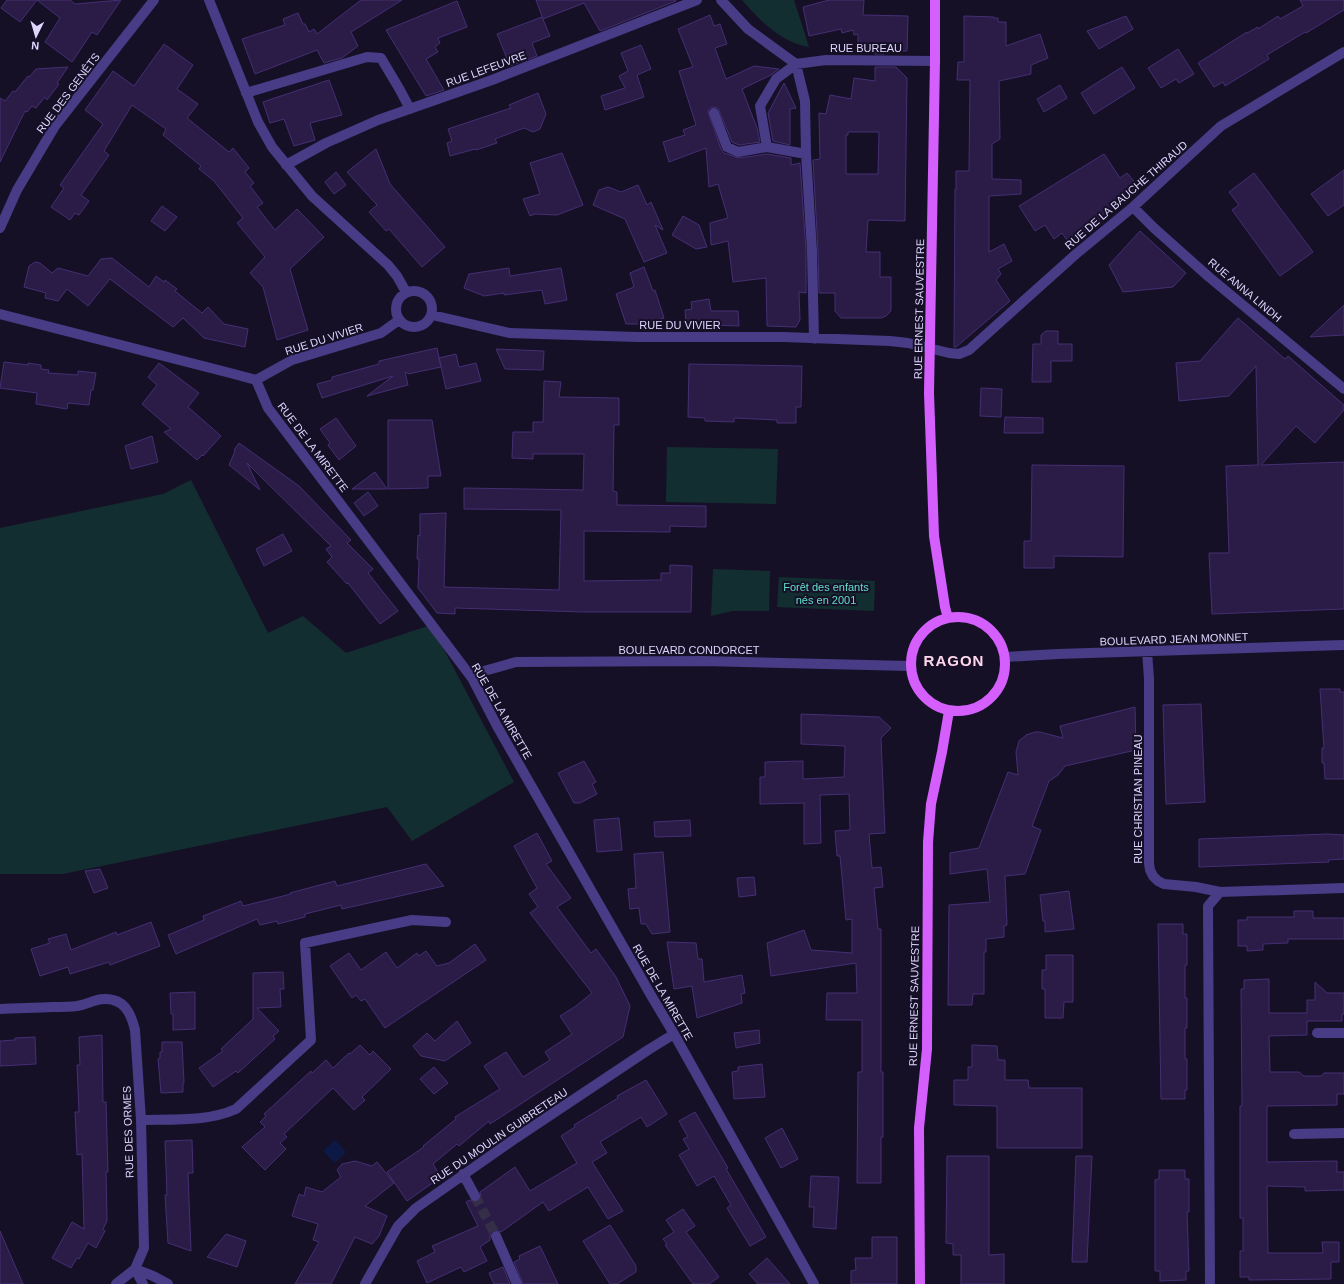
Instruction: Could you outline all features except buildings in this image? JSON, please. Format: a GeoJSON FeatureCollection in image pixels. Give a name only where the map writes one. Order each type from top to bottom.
{"type":"FeatureCollection","features":[{"type":"Feature","properties":{"kind":"main road","name":"RUE ERNEST SAUVESTRE"},"geometry":{"type":"LineString","coordinates":[[935,0],[929,393],[934,536],[948,618]]}},
{"type":"Feature","properties":{"kind":"main road"},"geometry":{"type":"LineString","coordinates":[[961,616],[974,619],[985,625],[995,634],[1002,645],[1005,657],[1005,670],[1002,683],[995,694],[986,703],[974,709],[962,712],[949,711],[936,707],[926,700],[912,679],[910,666],[911,653],[916,640],[925,630],[936,622],[948,618],[961,616]]}},
{"type":"Feature","properties":{"kind":"main road","name":"RUE ERNEST SAUVESTRE"},"geometry":{"type":"LineString","coordinates":[[920,1284],[919,1128],[927,1049],[929,822],[931,804],[949,711]]}},
{"type":"Feature","properties":{"kind":"street","name":"RUE DES GENÊTS"},"geometry":{"type":"LineString","coordinates":[[0,228],[17,190],[55,126],[154,0]]}},
{"type":"Feature","properties":{"kind":"street"},"geometry":{"type":"LineString","coordinates":[[209,0],[246,92],[272,147],[312,196],[388,265],[397,276],[406,292]]}},
{"type":"Feature","properties":{"kind":"street","name":"RUE LEFEUVRE"},"geometry":{"type":"LineString","coordinates":[[286,165],[332,140],[378,120],[492,80],[697,0]]}},
{"type":"Feature","properties":{"kind":"street"},"geometry":{"type":"LineString","coordinates":[[721,0],[748,30],[796,64],[805,101],[806,154],[812,251],[814,338]]}},
{"type":"Feature","properties":{"kind":"street","name":"RUE DE LA BAUCHE THIRAUD"},"geometry":{"type":"LineString","coordinates":[[930,348],[959,354],[969,350],[1076,254],[1133,207],[1221,126],[1344,52]]}},
{"type":"Feature","properties":{"kind":"street"},"geometry":{"type":"LineString","coordinates":[[246,92],[367,57],[381,58],[410,109]]}},
{"type":"Feature","properties":{"kind":"street","name":"RUE BUREAU"},"geometry":{"type":"LineString","coordinates":[[796,64],[826,60],[935,60]]}},
{"type":"Feature","properties":{"kind":"street"},"geometry":{"type":"LineString","coordinates":[[767,147],[760,106],[776,79],[796,64]]}},
{"type":"Feature","properties":{"kind":"street"},"geometry":{"type":"LineString","coordinates":[[714,113],[727,146],[738,152],[767,147],[806,154]]}},
{"type":"Feature","properties":{"kind":"street","name":"RUE ANNA LINDH"},"geometry":{"type":"LineString","coordinates":[[1133,207],[1154,228],[1209,277],[1344,389]]}},
{"type":"Feature","properties":{"kind":"street"},"geometry":{"type":"LineString","coordinates":[[418,291],[424,293],[431,303],[432,315],[425,324],[414,328],[403,324],[396,314],[397,301],[406,292],[418,291]]}},
{"type":"Feature","properties":{"kind":"street"},"geometry":{"type":"LineString","coordinates":[[0,314],[256,380]]}},
{"type":"Feature","properties":{"kind":"street","name":"RUE DU VIVIER"},"geometry":{"type":"LineString","coordinates":[[432,315],[509,333],[638,337],[814,338],[890,341],[930,348]]}},
{"type":"Feature","properties":{"kind":"street","name":"RUE DU VIVIER"},"geometry":{"type":"LineString","coordinates":[[256,380],[292,360],[381,334],[399,320]]}},
{"type":"Feature","properties":{"kind":"street","name":"RUE DE LA MIRETTE"},"geometry":{"type":"LineString","coordinates":[[256,380],[268,408],[472,678],[501,732],[674,1034],[814,1284]]}},
{"type":"Feature","properties":{"kind":"street","name":"BOULEVARD JEAN MONNET"},"geometry":{"type":"LineString","coordinates":[[1005,657],[1344,645]]}},
{"type":"Feature","properties":{"kind":"street","name":"RUE CHRISTIAN PINEAU"},"geometry":{"type":"LineString","coordinates":[[1147,651],[1149,679],[1150,870],[1158,881],[1173,886],[1196,887],[1220,892],[1344,888]]}},
{"type":"Feature","properties":{"kind":"street","name":"BOULEVARD CONDORCET"},"geometry":{"type":"LineString","coordinates":[[472,678],[484,671],[516,662],[703,661],[910,666]]}},
{"type":"Feature","properties":{"kind":"street"},"geometry":{"type":"LineString","coordinates":[[1210,1284],[1208,906],[1220,892]]}},
{"type":"Feature","properties":{"kind":"street"},"geometry":{"type":"LineString","coordinates":[[141,1120],[211,1117],[227,1114],[236,1109],[311,1040],[305,943],[412,920],[446,922]]}},
{"type":"Feature","properties":{"kind":"street","name":"RUE DES ORMES"},"geometry":{"type":"LineString","coordinates":[[0,1009],[78,1006],[99,999],[114,1000],[127,1009],[135,1030],[141,1120],[144,1248],[135,1269]]}},
{"type":"Feature","properties":{"kind":"street"},"geometry":{"type":"LineString","coordinates":[[1317,1033],[1344,1033]]}},
{"type":"Feature","properties":{"kind":"street","name":"RUE DU MOULIN GUIBRETEAU"},"geometry":{"type":"LineString","coordinates":[[365,1284],[398,1226],[416,1208],[463,1174],[674,1034]]}},
{"type":"Feature","properties":{"kind":"street"},"geometry":{"type":"LineString","coordinates":[[1294,1134],[1344,1133]]}},
{"type":"Feature","properties":{"kind":"street"},"geometry":{"type":"LineString","coordinates":[[463,1174],[475,1196]]}},
{"type":"Feature","properties":{"kind":"street"},"geometry":{"type":"LineString","coordinates":[[496,1236],[517,1284]]}},
{"type":"Feature","properties":{"kind":"street"},"geometry":{"type":"LineString","coordinates":[[116,1284],[135,1269]]}},
{"type":"Feature","properties":{"kind":"street"},"geometry":{"type":"LineString","coordinates":[[135,1269],[143,1284]]}},
{"type":"Feature","properties":{"kind":"street"},"geometry":{"type":"LineString","coordinates":[[135,1269],[168,1284]]}},
{"type":"Feature","properties":{"kind":"green space"},"geometry":{"type":"Polygon","coordinates":[[[742,0],[794,0],[809,47],[789,40],[772,30],[756,16],[742,0]]]}},
{"type":"Feature","properties":{"kind":"green space"},"geometry":{"type":"Polygon","coordinates":[[[667,447],[778,449],[776,504],[666,502],[667,447]]]}},
{"type":"Feature","properties":{"kind":"green space"},"geometry":{"type":"Polygon","coordinates":[[[191,480],[268,633],[303,616],[346,653],[431,625],[514,782],[412,841],[387,807],[63,874],[0,874],[0,528],[163,494],[191,480]]]}},
{"type":"Feature","properties":{"kind":"green space"},"geometry":{"type":"Polygon","coordinates":[[[713,569],[770,571],[769,611],[733,611],[711,616],[713,569]]]}},
{"type":"Feature","properties":{"kind":"green space","name":"Forêt des enfants nés en 2001"},"geometry":{"type":"Polygon","coordinates":[[[779,577],[875,581],[874,611],[777,607],[779,577]]]}},
{"type":"Feature","properties":{"kind":"water"},"geometry":{"type":"Polygon","coordinates":[[[335,1140],[346,1152],[335,1163],[323,1151],[335,1140]]]}},
{"type":"Feature","properties":{"kind":"tunnel"},"geometry":{"type":"LineString","coordinates":[[475,1196],[496,1236]]}},
{"type":"Feature","properties":{"kind":"district","name":"RAGON"},"geometry":{"type":"Point","coordinates":[954,660]}}]}
